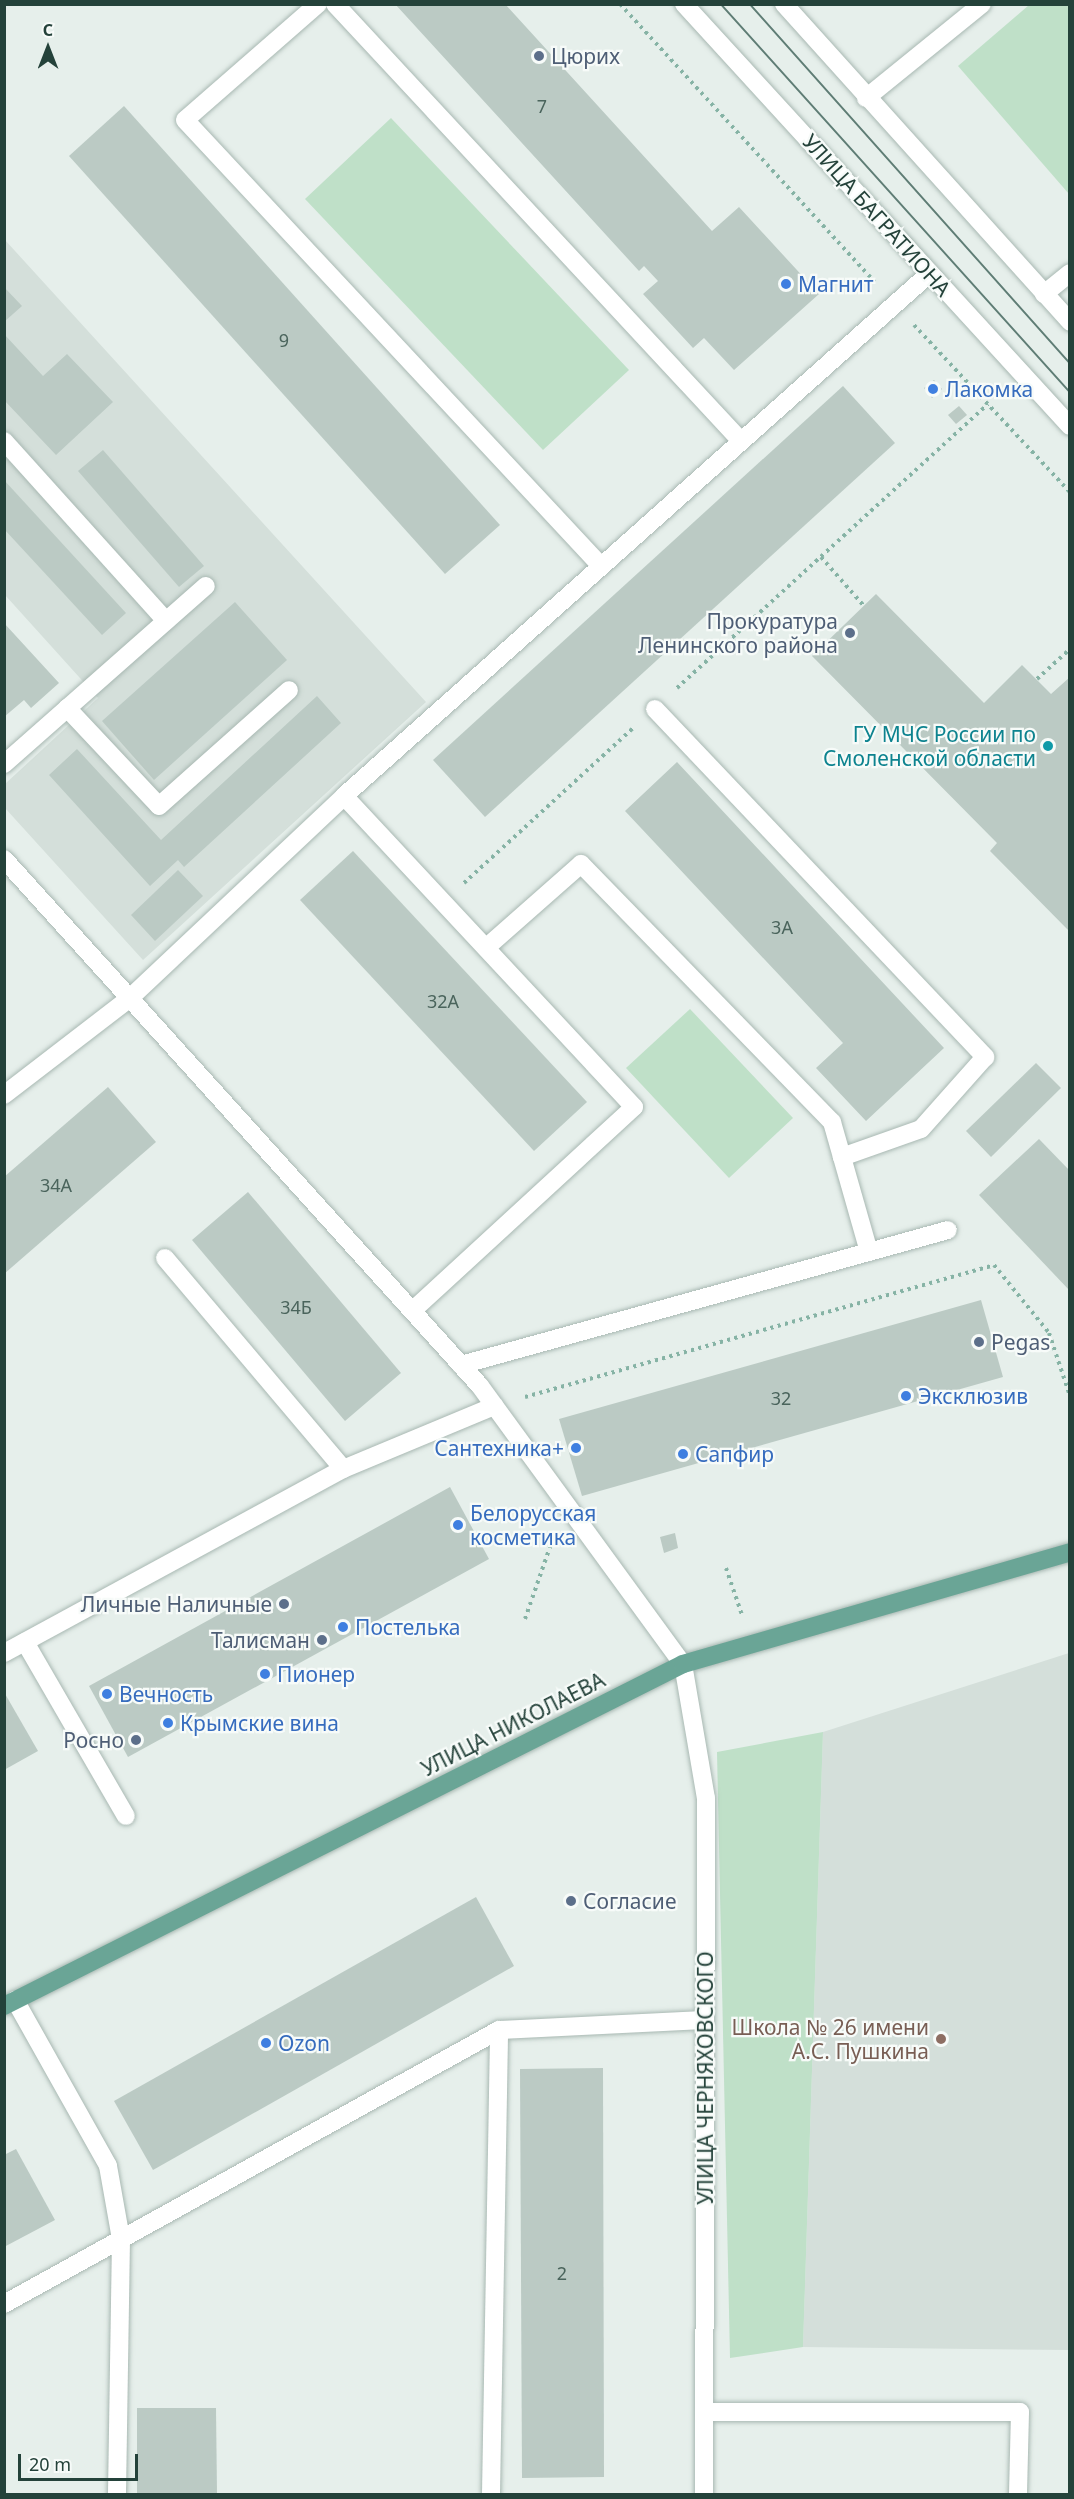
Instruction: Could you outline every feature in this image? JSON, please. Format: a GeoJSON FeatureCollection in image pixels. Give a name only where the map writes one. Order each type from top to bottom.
{"type":"FeatureCollection","features":[{"type":"Feature","properties":{"kind":"main road","name":"УЛИЦА НИКОЛАЕВА"},"geometry":{"type":"LineString","coordinates":[[10,2003],[683,1664],[1070,1552]]}},
{"type":"Feature","properties":{"kind":"street"},"geometry":{"type":"LineString","coordinates":[[318,4],[185,120],[601,566]]}},
{"type":"Feature","properties":{"kind":"street"},"geometry":{"type":"LineString","coordinates":[[335,4],[741,441]]}},
{"type":"Feature","properties":{"kind":"street","name":"УЛИЦА БАГРАТИОНА"},"geometry":{"type":"LineString","coordinates":[[684,4],[1070,426]]}},
{"type":"Feature","properties":{"kind":"street"},"geometry":{"type":"LineString","coordinates":[[784,4],[866,98],[1070,322]]}},
{"type":"Feature","properties":{"kind":"street"},"geometry":{"type":"LineString","coordinates":[[866,98],[982,4]]}},
{"type":"Feature","properties":{"kind":"street"},"geometry":{"type":"LineString","coordinates":[[4,1095],[130,998],[344,796],[930,273]]}},
{"type":"Feature","properties":{"kind":"street"},"geometry":{"type":"LineString","coordinates":[[1044,294],[1070,273]]}},
{"type":"Feature","properties":{"kind":"street"},"geometry":{"type":"LineString","coordinates":[[4,441],[166,621]]}},
{"type":"Feature","properties":{"kind":"street"},"geometry":{"type":"LineString","coordinates":[[4,764],[206,586]]}},
{"type":"Feature","properties":{"kind":"street"},"geometry":{"type":"LineString","coordinates":[[68,708],[159,806],[289,690]]}},
{"type":"Feature","properties":{"kind":"street"},"geometry":{"type":"LineString","coordinates":[[654,709],[985,1057],[921,1129],[842,1157]]}},
{"type":"Feature","properties":{"kind":"street"},"geometry":{"type":"LineString","coordinates":[[344,796],[446,900],[634,1107],[412,1311]]}},
{"type":"Feature","properties":{"kind":"street"},"geometry":{"type":"LineString","coordinates":[[4,859],[461,1365],[494,1406],[683,1664]]}},
{"type":"Feature","properties":{"kind":"street"},"geometry":{"type":"LineString","coordinates":[[488,946],[581,864],[832,1122],[869,1252]]}},
{"type":"Feature","properties":{"kind":"street"},"geometry":{"type":"LineString","coordinates":[[461,1365],[948,1230]]}},
{"type":"Feature","properties":{"kind":"street"},"geometry":{"type":"LineString","coordinates":[[165,1257],[343,1469]]}},
{"type":"Feature","properties":{"kind":"street"},"geometry":{"type":"LineString","coordinates":[[4,1653],[343,1469],[494,1406]]}},
{"type":"Feature","properties":{"kind":"street"},"geometry":{"type":"LineString","coordinates":[[25,1642],[126,1816]]}},
{"type":"Feature","properties":{"kind":"street","name":"УЛИЦА ЧЕРНЯХОВСКОГО"},"geometry":{"type":"LineString","coordinates":[[683,1664],[706,1798],[704,2494]]}},
{"type":"Feature","properties":{"kind":"street"},"geometry":{"type":"LineString","coordinates":[[10,2003],[108,2166],[121,2239],[117,2494]]}},
{"type":"Feature","properties":{"kind":"street"},"geometry":{"type":"LineString","coordinates":[[4,2304],[499,2030],[705,2020]]}},
{"type":"Feature","properties":{"kind":"street"},"geometry":{"type":"LineString","coordinates":[[490,2494],[499,2030]]}},
{"type":"Feature","properties":{"kind":"street"},"geometry":{"type":"LineString","coordinates":[[705,2412],[1020,2412],[1018,2494]]}},
{"type":"Feature","properties":{"kind":"path"},"geometry":{"type":"LineString","coordinates":[[620,4],[1070,492]]}},
{"type":"Feature","properties":{"kind":"path"},"geometry":{"type":"LineString","coordinates":[[446,900],[988,404]]}},
{"type":"Feature","properties":{"kind":"path"},"geometry":{"type":"LineString","coordinates":[[820,557],[864,606]]}},
{"type":"Feature","properties":{"kind":"path"},"geometry":{"type":"LineString","coordinates":[[1037,679],[1070,649]]}},
{"type":"Feature","properties":{"kind":"path"},"geometry":{"type":"LineString","coordinates":[[494,1406],[994,1265],[1049,1333],[1070,1396]]}},
{"type":"Feature","properties":{"kind":"path"},"geometry":{"type":"LineString","coordinates":[[525,1619],[565,1504]]}},
{"type":"Feature","properties":{"kind":"path"},"geometry":{"type":"LineString","coordinates":[[726,1568],[751,1643]]}},
{"type":"Feature","properties":{"kind":"shaded area"},"geometry":{"type":"Polygon","coordinates":[[[5,240],[426,702],[143,960],[5,808],[5,784],[98,698],[5,595],[5,240]]]}},
{"type":"Feature","properties":{"kind":"shaded area","name":"Школа № 26 имени А.С. Пушкина"},"geometry":{"type":"Polygon","coordinates":[[[1069,1653],[1069,2350],[803,2347],[823,1732],[1069,1653]]]}},
{"type":"Feature","properties":{"kind":"green space"},"geometry":{"type":"Polygon","coordinates":[[[1029,5],[1069,5],[1069,194],[958,66],[1029,5]]]}},
{"type":"Feature","properties":{"kind":"green space"},"geometry":{"type":"Polygon","coordinates":[[[391,118],[629,370],[543,450],[305,199],[391,118]]]}},
{"type":"Feature","properties":{"kind":"green space"},"geometry":{"type":"Polygon","coordinates":[[[690,1009],[793,1118],[729,1178],[626,1068],[690,1009]]]}},
{"type":"Feature","properties":{"kind":"green space"},"geometry":{"type":"Polygon","coordinates":[[[823,1732],[803,2347],[730,2358],[717,1752],[823,1732]]]}},
{"type":"Feature","properties":{"kind":"building"},"geometry":{"type":"Polygon","coordinates":[[[395,4],[505,4],[712,231],[739,207],[819,294],[734,370],[704,338],[693,348],[643,294],[658,281],[644,266],[639,271],[395,4]]]}},
{"type":"Feature","properties":{"kind":"building"},"geometry":{"type":"Polygon","coordinates":[[[124,106],[500,525],[445,574],[69,156],[124,106]]]}},
{"type":"Feature","properties":{"kind":"building"},"geometry":{"type":"Polygon","coordinates":[[[4,287],[22,306],[4,322],[4,287]]]}},
{"type":"Feature","properties":{"kind":"building"},"geometry":{"type":"Polygon","coordinates":[[[4,334],[43,376],[67,354],[113,402],[56,455],[4,400],[4,334]]]}},
{"type":"Feature","properties":{"kind":"building","name":"Лакомка"},"geometry":{"type":"Polygon","coordinates":[[[934,380],[942,389],[932,398],[924,388],[934,380]]]}},
{"type":"Feature","properties":{"kind":"building"},"geometry":{"type":"Polygon","coordinates":[[[843,386],[895,443],[485,817],[433,760],[843,386]]]}},
{"type":"Feature","properties":{"kind":"building"},"geometry":{"type":"Polygon","coordinates":[[[959,406],[967,415],[956,424],[948,415],[959,406]]]}},
{"type":"Feature","properties":{"kind":"building"},"geometry":{"type":"Polygon","coordinates":[[[103,450],[204,566],[179,587],[78,471],[103,450]]]}},
{"type":"Feature","properties":{"kind":"building"},"geometry":{"type":"Polygon","coordinates":[[[4,480],[126,613],[102,635],[4,529],[4,480]]]}},
{"type":"Feature","properties":{"kind":"building"},"geometry":{"type":"Polygon","coordinates":[[[876,594],[984,703],[1022,665],[1051,694],[1070,677],[1070,932],[990,851],[997,843],[812,656],[876,594]]]}},
{"type":"Feature","properties":{"kind":"building"},"geometry":{"type":"Polygon","coordinates":[[[235,602],[287,660],[154,780],[102,721],[235,602]]]}},
{"type":"Feature","properties":{"kind":"building"},"geometry":{"type":"Polygon","coordinates":[[[4,623],[59,683],[31,708],[24,700],[4,717],[4,623]]]}},
{"type":"Feature","properties":{"kind":"building"},"geometry":{"type":"Polygon","coordinates":[[[317,696],[341,723],[184,867],[178,860],[150,886],[49,775],[77,749],[161,840],[317,696]]]}},
{"type":"Feature","properties":{"kind":"building"},"geometry":{"type":"Polygon","coordinates":[[[677,762],[944,1048],[866,1121],[816,1068],[843,1043],[625,811],[677,762]]]}},
{"type":"Feature","properties":{"kind":"building"},"geometry":{"type":"Polygon","coordinates":[[[353,851],[587,1102],[534,1151],[300,900],[353,851]]]}},
{"type":"Feature","properties":{"kind":"building"},"geometry":{"type":"Polygon","coordinates":[[[178,870],[203,896],[155,941],[131,915],[178,870]]]}},
{"type":"Feature","properties":{"kind":"building"},"geometry":{"type":"Polygon","coordinates":[[[1036,1063],[1061,1088],[991,1157],[966,1131],[1036,1063]]]}},
{"type":"Feature","properties":{"kind":"building"},"geometry":{"type":"Polygon","coordinates":[[[108,1087],[156,1142],[4,1274],[4,1177],[108,1087]]]}},
{"type":"Feature","properties":{"kind":"building"},"geometry":{"type":"Polygon","coordinates":[[[1039,1139],[1070,1171],[1070,1291],[979,1195],[1039,1139]]]}},
{"type":"Feature","properties":{"kind":"building"},"geometry":{"type":"Polygon","coordinates":[[[248,1192],[401,1373],[345,1421],[192,1240],[248,1192]]]}},
{"type":"Feature","properties":{"kind":"building"},"geometry":{"type":"Polygon","coordinates":[[[981,1300],[1003,1377],[582,1496],[559,1419],[981,1300]]]}},
{"type":"Feature","properties":{"kind":"building"},"geometry":{"type":"Polygon","coordinates":[[[450,1487],[489,1559],[128,1757],[89,1686],[450,1487]]]}},
{"type":"Feature","properties":{"kind":"building"},"geometry":{"type":"Polygon","coordinates":[[[675,1533],[678,1548],[664,1553],[660,1537],[675,1533]]]}},
{"type":"Feature","properties":{"kind":"building"},"geometry":{"type":"Polygon","coordinates":[[[4,1692],[38,1751],[4,1770],[4,1692]]]}},
{"type":"Feature","properties":{"kind":"building"},"geometry":{"type":"Polygon","coordinates":[[[476,1897],[514,1966],[153,2170],[114,2101],[476,1897]]]}},
{"type":"Feature","properties":{"kind":"building"},"geometry":{"type":"Polygon","coordinates":[[[603,2068],[604,2477],[522,2478],[520,2069],[603,2068]]]}},
{"type":"Feature","properties":{"kind":"building"},"geometry":{"type":"Polygon","coordinates":[[[16,2149],[55,2220],[4,2247],[4,2155],[16,2149]]]}},
{"type":"Feature","properties":{"kind":"building"},"geometry":{"type":"Polygon","coordinates":[[[137,2408],[216,2408],[217,2494],[137,2494],[137,2408]]]}},
{"type":"Feature","properties":{"kind":"tram line"},"geometry":{"type":"LineString","coordinates":[[721,4],[1070,392]]}},
{"type":"Feature","properties":{"kind":"tram line"},"geometry":{"type":"LineString","coordinates":[[750,4],[1070,363]]}},
{"type":"Feature","properties":{"kind":"place","name":"Цюрих"},"geometry":{"type":"Point","coordinates":[539,56]}},
{"type":"Feature","properties":{"kind":"place","name":"Магнит"},"geometry":{"type":"Point","coordinates":[786,284]}},
{"type":"Feature","properties":{"kind":"place","name":"Лакомка"},"geometry":{"type":"Point","coordinates":[933,389]}},
{"type":"Feature","properties":{"kind":"place","name":"Прокуратура Ленинского района"},"geometry":{"type":"Point","coordinates":[850,633]}},
{"type":"Feature","properties":{"kind":"place","name":"ГУ МЧС России по Смоленской области"},"geometry":{"type":"Point","coordinates":[1048,746]}},
{"type":"Feature","properties":{"kind":"place","name":"Pegas"},"geometry":{"type":"Point","coordinates":[979,1342]}},
{"type":"Feature","properties":{"kind":"place","name":"Эксклюзив"},"geometry":{"type":"Point","coordinates":[906,1396]}},
{"type":"Feature","properties":{"kind":"place","name":"Сантехника+"},"geometry":{"type":"Point","coordinates":[576,1448]}},
{"type":"Feature","properties":{"kind":"place","name":"Сапфир"},"geometry":{"type":"Point","coordinates":[683,1454]}},
{"type":"Feature","properties":{"kind":"place","name":"Белорусская косметика"},"geometry":{"type":"Point","coordinates":[458,1525]}},
{"type":"Feature","properties":{"kind":"place","name":"Личные Наличные"},"geometry":{"type":"Point","coordinates":[284,1604]}},
{"type":"Feature","properties":{"kind":"place","name":"Постелька"},"geometry":{"type":"Point","coordinates":[343,1627]}},
{"type":"Feature","properties":{"kind":"place","name":"Талисман"},"geometry":{"type":"Point","coordinates":[322,1640]}},
{"type":"Feature","properties":{"kind":"place","name":"Пионер"},"geometry":{"type":"Point","coordinates":[265,1674]}},
{"type":"Feature","properties":{"kind":"place","name":"Вечность"},"geometry":{"type":"Point","coordinates":[107,1694]}},
{"type":"Feature","properties":{"kind":"place","name":"Крымские вина"},"geometry":{"type":"Point","coordinates":[168,1723]}},
{"type":"Feature","properties":{"kind":"place","name":"Росно"},"geometry":{"type":"Point","coordinates":[136,1740]}},
{"type":"Feature","properties":{"kind":"place","name":"Согласие"},"geometry":{"type":"Point","coordinates":[571,1901]}},
{"type":"Feature","properties":{"kind":"place","name":"Школа № 26 имени А.С. Пушкина"},"geometry":{"type":"Point","coordinates":[941,2039]}},
{"type":"Feature","properties":{"kind":"place","name":"Ozon"},"geometry":{"type":"Point","coordinates":[266,2043]}}]}
